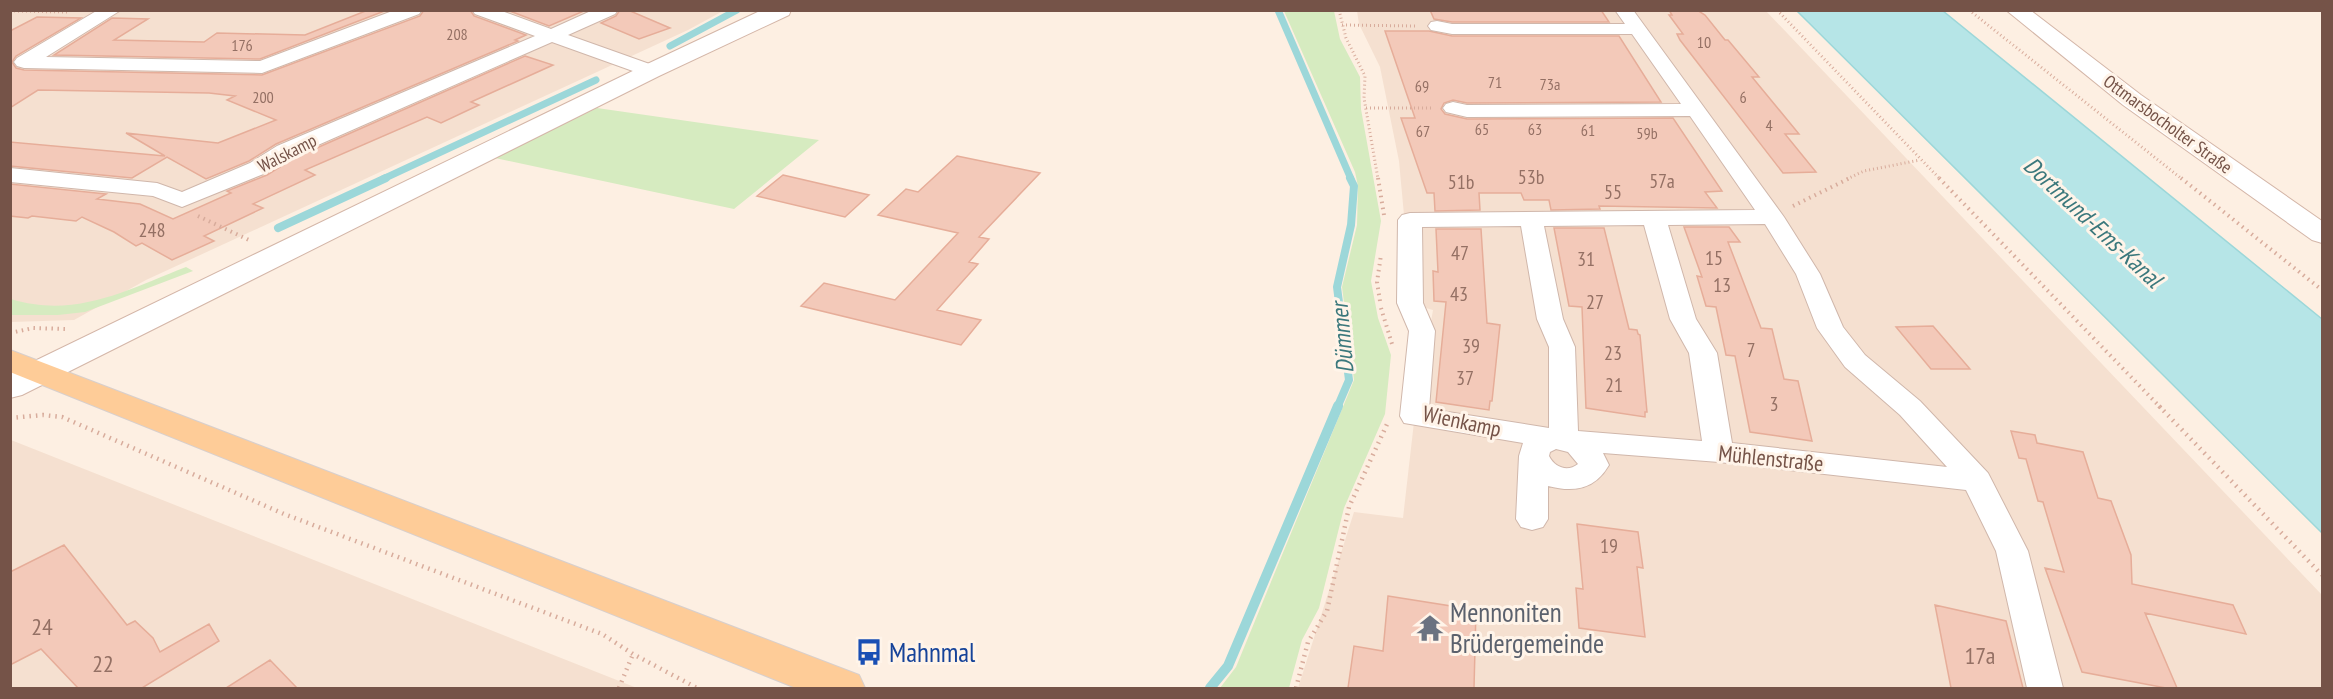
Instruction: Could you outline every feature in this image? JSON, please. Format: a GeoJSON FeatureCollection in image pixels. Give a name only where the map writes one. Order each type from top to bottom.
{"type":"FeatureCollection","features":[{"type":"Feature","properties":{"kind":"main road"},"geometry":{"type":"LineString","coordinates":[[21,373],[781,10]]}},
{"type":"Feature","properties":{"kind":"main road","name":"Ottmarsbocholter Straße"},"geometry":{"type":"LineString","coordinates":[[2016,10],[2132,100],[2322,234]]}},
{"type":"Feature","properties":{"kind":"main road"},"geometry":{"type":"LineString","coordinates":[[21,373],[344,494],[843,688]]}},
{"type":"Feature","properties":{"kind":"street"},"geometry":{"type":"LineString","coordinates":[[18,66],[262,67],[413,10]]}},
{"type":"Feature","properties":{"kind":"street"},"geometry":{"type":"LineString","coordinates":[[481,10],[651,71]]}},
{"type":"Feature","properties":{"kind":"street","name":"Walskamp"},"geometry":{"type":"LineString","coordinates":[[182,200],[258,168],[285,151],[609,10]]}},
{"type":"Feature","properties":{"kind":"street"},"geometry":{"type":"LineString","coordinates":[[1624,10],[1772,217],[1808,274],[1830,328],[1855,361],[1910,408],[1977,482],[2012,551],[2045,688]]}},
{"type":"Feature","properties":{"kind":"street"},"geometry":{"type":"LineString","coordinates":[[18,66],[111,11]]}},
{"type":"Feature","properties":{"kind":"street"},"geometry":{"type":"LineString","coordinates":[[1437,26],[1452,29],[1637,28]]}},
{"type":"Feature","properties":{"kind":"street"},"geometry":{"type":"LineString","coordinates":[[1453,108],[1467,111],[1696,110]]}},
{"type":"Feature","properties":{"kind":"street"},"geometry":{"type":"LineString","coordinates":[[10,175],[157,190],[182,200]]}},
{"type":"Feature","properties":{"kind":"street","name":"Wienkamp"},"geometry":{"type":"LineString","coordinates":[[1564,440],[1414,416],[1422,331],[1410,303],[1410,220],[1772,217]]}},
{"type":"Feature","properties":{"kind":"street"},"geometry":{"type":"LineString","coordinates":[[1531,219],[1550,319],[1562,347],[1564,440]]}},
{"type":"Feature","properties":{"kind":"street"},"geometry":{"type":"LineString","coordinates":[[1654,219],[1683,319],[1703,353],[1719,452]]}},
{"type":"Feature","properties":{"kind":"street"},"geometry":{"type":"LineString","coordinates":[[1532,519],[1533,452],[1536,446],[1553,439],[1564,440],[1586,449],[1594,465],[1591,472],[1583,478],[1560,479],[1539,468],[1534,460]]}},
{"type":"Feature","properties":{"kind":"street","name":"Mühlenstraße"},"geometry":{"type":"LineString","coordinates":[[1564,440],[1719,452],[1977,482]]}},
{"type":"Feature","properties":{"kind":"path"},"geometry":{"type":"LineString","coordinates":[[1339,10],[1346,38],[1365,76],[1366,108],[1385,220]]}},
{"type":"Feature","properties":{"kind":"path"},"geometry":{"type":"LineString","coordinates":[[1777,10],[2322,575]]}},
{"type":"Feature","properties":{"kind":"path"},"geometry":{"type":"LineString","coordinates":[[1969,10],[2322,290]]}},
{"type":"Feature","properties":{"kind":"path"},"geometry":{"type":"LineString","coordinates":[[10,11],[111,11]]}},
{"type":"Feature","properties":{"kind":"path"},"geometry":{"type":"LineString","coordinates":[[1342,25],[1437,26]]}},
{"type":"Feature","properties":{"kind":"path"},"geometry":{"type":"LineString","coordinates":[[1366,108],[1453,108]]}},
{"type":"Feature","properties":{"kind":"path"},"geometry":{"type":"LineString","coordinates":[[1772,217],[1864,171],[1921,160]]}},
{"type":"Feature","properties":{"kind":"path"},"geometry":{"type":"LineString","coordinates":[[182,200],[185,210],[260,245]]}},
{"type":"Feature","properties":{"kind":"path"},"geometry":{"type":"LineString","coordinates":[[1381,251],[1377,282],[1383,318],[1396,354]]}},
{"type":"Feature","properties":{"kind":"path"},"geometry":{"type":"LineString","coordinates":[[1296,688],[1308,642],[1327,611],[1349,507],[1391,414]]}},
{"type":"Feature","properties":{"kind":"path"},"geometry":{"type":"LineString","coordinates":[[10,418],[43,415],[62,417],[284,514],[603,634],[633,654],[697,688]]}},
{"type":"Feature","properties":{"kind":"path"},"geometry":{"type":"LineString","coordinates":[[619,688],[633,654]]}},
{"type":"Feature","properties":{"kind":"shaded area"},"geometry":{"type":"Polygon","coordinates":[[[10,11],[723,11],[688,30],[146,280],[74,320],[11,322],[10,11]]]}},
{"type":"Feature","properties":{"kind":"shaded area"},"geometry":{"type":"Polygon","coordinates":[[[1357,11],[1766,11],[2322,595],[2322,688],[1298,688],[1354,512],[1403,518],[1414,422],[1433,310],[1419,306],[1404,215],[1399,161],[1380,67],[1359,24],[1357,11]]]}},
{"type":"Feature","properties":{"kind":"shaded area"},"geometry":{"type":"Polygon","coordinates":[[[11,440],[637,688],[11,688],[11,440]]]}},
{"type":"Feature","properties":{"kind":"green space"},"geometry":{"type":"Polygon","coordinates":[[[1284,11],[1334,11],[1340,39],[1360,77],[1361,109],[1381,221],[1371,281],[1378,318],[1391,355],[1385,414],[1344,508],[1319,608],[1302,640],[1289,688],[1220,688],[1236,667],[1354,380],[1342,287],[1357,225],[1358,186],[1355,172],[1284,11]]]}},
{"type":"Feature","properties":{"kind":"green space"},"geometry":{"type":"Polygon","coordinates":[[[597,108],[819,140],[734,209],[495,158],[597,108]]]}},
{"type":"Feature","properties":{"kind":"green space"},"geometry":{"type":"Polygon","coordinates":[[[186,267],[193,271],[85,312],[58,315],[11,315],[11,299],[57,306],[79,304],[122,293],[186,267]]]}},
{"type":"Feature","properties":{"kind":"water","name":"Dortmund-Ems-Kanal"},"geometry":{"type":"Polygon","coordinates":[[[1797,11],[1943,11],[2322,319],[2322,533],[1797,11]]]}},
{"type":"Feature","properties":{"kind":"building"},"geometry":{"type":"Polygon","coordinates":[[[368,10],[387,10],[260,59],[54,55],[112,18],[148,19],[114,40],[204,42],[217,33],[305,35],[368,10]]]}},
{"type":"Feature","properties":{"kind":"building"},"geometry":{"type":"Polygon","coordinates":[[[424,10],[470,10],[474,16],[526,35],[515,40],[518,41],[276,144],[249,161],[206,179],[167,157],[132,178],[10,166],[10,142],[165,156],[126,133],[218,143],[276,120],[227,100],[235,96],[209,93],[38,90],[10,108],[10,31],[37,17],[81,18],[16,56],[12,62],[16,68],[262,75],[420,16],[424,10]]]}},
{"type":"Feature","properties":{"kind":"building"},"geometry":{"type":"Polygon","coordinates":[[[507,10],[586,10],[549,26],[507,10]]]}},
{"type":"Feature","properties":{"kind":"building"},"geometry":{"type":"Polygon","coordinates":[[[620,10],[628,10],[670,28],[639,39],[601,23],[616,16],[620,10]]]}},
{"type":"Feature","properties":{"kind":"building"},"geometry":{"type":"Polygon","coordinates":[[[1430,10],[1601,10],[1609,22],[1452,22],[1434,19],[1430,10]]]}},
{"type":"Feature","properties":{"kind":"building"},"geometry":{"type":"Polygon","coordinates":[[[1669,10],[1697,10],[1705,15],[1725,40],[1728,40],[1759,77],[1752,77],[1799,134],[1785,134],[1816,172],[1783,173],[1680,40],[1677,34],[1683,34],[1669,15],[1672,15],[1669,10]]]}},
{"type":"Feature","properties":{"kind":"building"},"geometry":{"type":"Polygon","coordinates":[[[1385,31],[1429,31],[1452,36],[1619,36],[1661,102],[1467,103],[1453,100],[1444,103],[1441,109],[1445,114],[1467,119],[1673,118],[1722,191],[1705,192],[1717,208],[1599,206],[1600,209],[1551,210],[1549,200],[1524,200],[1521,193],[1479,193],[1480,210],[1435,211],[1434,193],[1427,193],[1401,118],[1415,118],[1385,31]]]}},
{"type":"Feature","properties":{"kind":"building"},"geometry":{"type":"Polygon","coordinates":[[[525,56],[553,65],[471,102],[479,105],[441,123],[427,117],[305,170],[315,175],[253,204],[263,208],[204,236],[214,241],[172,260],[142,243],[136,246],[114,232],[82,217],[76,221],[10,216],[10,184],[106,194],[97,199],[140,204],[173,219],[231,193],[227,191],[267,175],[294,158],[525,56]]]}},
{"type":"Feature","properties":{"kind":"building"},"geometry":{"type":"Polygon","coordinates":[[[957,156],[1040,173],[979,237],[989,239],[969,262],[978,264],[937,310],[981,320],[961,345],[801,306],[824,283],[895,300],[958,233],[878,215],[906,189],[918,192],[957,156]]]}},
{"type":"Feature","properties":{"kind":"building"},"geometry":{"type":"Polygon","coordinates":[[[783,175],[869,195],[845,217],[757,196],[783,175]]]}},
{"type":"Feature","properties":{"kind":"building"},"geometry":{"type":"Polygon","coordinates":[[[1684,227],[1729,227],[1740,242],[1728,242],[1761,328],[1772,329],[1784,379],[1798,381],[1812,441],[1750,432],[1735,356],[1726,355],[1716,307],[1706,306],[1697,276],[1702,277],[1684,227]]]}},
{"type":"Feature","properties":{"kind":"building"},"geometry":{"type":"Polygon","coordinates":[[[1554,228],[1604,228],[1629,329],[1637,330],[1640,335],[1647,412],[1645,412],[1645,417],[1586,408],[1582,307],[1569,306],[1554,228]]]}},
{"type":"Feature","properties":{"kind":"building"},"geometry":{"type":"Polygon","coordinates":[[[1436,229],[1481,229],[1487,323],[1500,325],[1492,401],[1490,401],[1489,410],[1436,402],[1446,302],[1434,301],[1433,271],[1438,272],[1436,229]]]}},
{"type":"Feature","properties":{"kind":"building"},"geometry":{"type":"Polygon","coordinates":[[[1933,326],[1970,369],[1931,369],[1896,327],[1933,326]]]}},
{"type":"Feature","properties":{"kind":"building"},"geometry":{"type":"Polygon","coordinates":[[[2011,431],[2035,435],[2037,443],[2083,452],[2098,498],[2111,501],[2131,555],[2132,584],[2233,605],[2246,634],[2145,613],[2177,688],[2166,688],[2082,672],[2045,568],[2064,572],[2043,502],[2038,501],[2026,459],[2019,458],[2011,431]]]}},
{"type":"Feature","properties":{"kind":"building"},"geometry":{"type":"Polygon","coordinates":[[[1577,524],[1638,532],[1643,568],[1637,567],[1645,637],[1579,628],[1576,588],[1583,589],[1577,524]]]}},
{"type":"Feature","properties":{"kind":"building"},"geometry":{"type":"Polygon","coordinates":[[[64,545],[127,625],[135,621],[153,638],[160,652],[209,624],[219,641],[142,688],[78,688],[41,649],[10,665],[10,572],[64,545]]]}},
{"type":"Feature","properties":{"kind":"building","name":"Mennoniten Brüdergemeinde"},"geometry":{"type":"Polygon","coordinates":[[[1388,596],[1476,610],[1474,688],[1348,688],[1354,646],[1383,651],[1388,596]]]}},
{"type":"Feature","properties":{"kind":"building"},"geometry":{"type":"Polygon","coordinates":[[[1935,605],[2006,621],[2023,688],[1951,688],[1935,605]]]}},
{"type":"Feature","properties":{"kind":"building"},"geometry":{"type":"Polygon","coordinates":[[[270,660],[297,688],[226,688],[270,660]]]}},
{"type":"Feature","properties":{"kind":"waterway"},"geometry":{"type":"LineString","coordinates":[[670,46],[737,10]]}},
{"type":"Feature","properties":{"kind":"waterway","name":"Dümmer"},"geometry":{"type":"LineString","coordinates":[[1278,10],[1351,179]]}},
{"type":"Feature","properties":{"kind":"waterway"},"geometry":{"type":"LineString","coordinates":[[383,179],[596,80]]}},
{"type":"Feature","properties":{"kind":"waterway"},"geometry":{"type":"LineString","coordinates":[[278,228],[386,178]]}},
{"type":"Feature","properties":{"kind":"waterway","name":"Dümmer"},"geometry":{"type":"LineString","coordinates":[[1337,408],[1349,380],[1337,287],[1351,225],[1354,186],[1350,178]]}},
{"type":"Feature","properties":{"kind":"waterway","name":"Dümmer"},"geometry":{"type":"LineString","coordinates":[[1210,688],[1228,666],[1338,406]]}},
{"type":"Feature","properties":{"kind":"place","name":"Mennoniten Brüdergemeinde"},"geometry":{"type":"Point","coordinates":[1430,628]}},
{"type":"Feature","properties":{"kind":"place","name":"Mahnmal"},"geometry":{"type":"Point","coordinates":[869,652]}}]}
